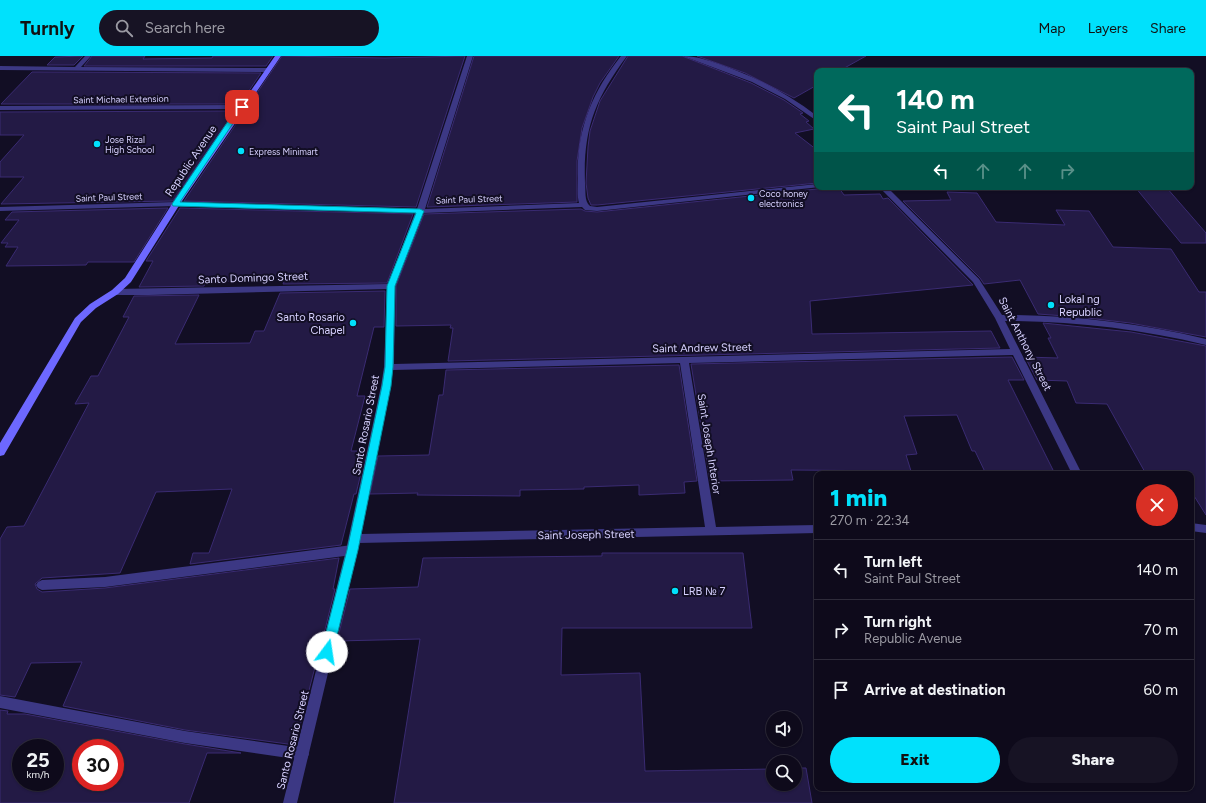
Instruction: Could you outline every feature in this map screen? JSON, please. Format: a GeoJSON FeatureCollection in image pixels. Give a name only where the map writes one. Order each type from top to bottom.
{"type":"FeatureCollection","features":[{"type":"Feature","properties":{"kind":"main road","name":"Republic Avenue"},"geometry":{"type":"LineString","coordinates":[[0,452],[78,320],[92,306],[115,292],[136,270],[176,204],[278,56]]}},
{"type":"Feature","properties":{"kind":"street"},"geometry":{"type":"LineString","coordinates":[[76,69],[88,56]]}},
{"type":"Feature","properties":{"kind":"street","name":"Santo Rosario Street"},"geometry":{"type":"LineString","coordinates":[[290,803],[354,545],[389,367],[391,286],[420,211],[470,56]]}},
{"type":"Feature","properties":{"kind":"street"},"geometry":{"type":"LineString","coordinates":[[584,205],[582,200],[582,149],[585,128],[591,107],[615,66],[624,56]]}},
{"type":"Feature","properties":{"kind":"street"},"geometry":{"type":"LineString","coordinates":[[686,56],[727,69],[761,84],[787,98],[814,117]]}},
{"type":"Feature","properties":{"kind":"street"},"geometry":{"type":"LineString","coordinates":[[0,68],[268,70]]}},
{"type":"Feature","properties":{"kind":"street","name":"Saint Michael Extension"},"geometry":{"type":"LineString","coordinates":[[0,108],[242,107]]}},
{"type":"Feature","properties":{"kind":"street","name":"Saint Paul Street"},"geometry":{"type":"LineString","coordinates":[[0,208],[176,204],[420,211],[584,205],[588,208],[597,209],[814,186]]}},
{"type":"Feature","properties":{"kind":"street","name":"Saint Anthony Street"},"geometry":{"type":"LineString","coordinates":[[886,190],[976,281],[999,318],[1075,471]]}},
{"type":"Feature","properties":{"kind":"street","name":"Santo Domingo Street"},"geometry":{"type":"LineString","coordinates":[[115,292],[391,286]]}},
{"type":"Feature","properties":{"kind":"street"},"geometry":{"type":"LineString","coordinates":[[999,318],[1096,321],[1167,332],[1206,342]]}},
{"type":"Feature","properties":{"kind":"street","name":"Saint Andrew Street"},"geometry":{"type":"LineString","coordinates":[[389,367],[1015,352]]}},
{"type":"Feature","properties":{"kind":"street","name":"Saint Joseph Interior"},"geometry":{"type":"LineString","coordinates":[[684,360],[711,532]]}},
{"type":"Feature","properties":{"kind":"street"},"geometry":{"type":"LineString","coordinates":[[1194,527],[1206,529]]}},
{"type":"Feature","properties":{"kind":"street","name":"Saint Joseph Street"},"geometry":{"type":"LineString","coordinates":[[42,585],[105,582],[354,545],[711,532],[814,530]]}},
{"type":"Feature","properties":{"kind":"street"},"geometry":{"type":"LineString","coordinates":[[0,702],[185,737],[302,754]]}},
{"type":"Feature","properties":{"kind":"building"},"geometry":{"type":"Polygon","coordinates":[[[83,56],[74,65],[47,65],[55,57],[83,56]]]}},
{"type":"Feature","properties":{"kind":"building"},"geometry":{"type":"Polygon","coordinates":[[[92,56],[145,56],[143,59],[212,58],[213,56],[273,56],[266,66],[84,66],[92,56]]]}},
{"type":"Feature","properties":{"kind":"building"},"geometry":{"type":"Polygon","coordinates":[[[282,56],[385,58],[465,56],[416,207],[184,201],[282,56]]]}},
{"type":"Feature","properties":{"kind":"building"},"geometry":{"type":"Polygon","coordinates":[[[474,56],[619,56],[600,83],[593,97],[582,128],[577,161],[577,202],[427,207],[474,56]]]}},
{"type":"Feature","properties":{"kind":"building"},"geometry":{"type":"Polygon","coordinates":[[[628,56],[682,56],[751,83],[784,100],[803,113],[800,114],[809,121],[806,122],[814,129],[795,133],[814,148],[814,183],[591,205],[588,198],[586,183],[588,147],[590,131],[600,101],[628,56]]]}},
{"type":"Feature","properties":{"kind":"building"},"geometry":{"type":"Polygon","coordinates":[[[697,56],[866,56],[844,68],[814,68],[814,87],[794,98],[745,73],[697,56]]]}},
{"type":"Feature","properties":{"kind":"building"},"geometry":{"type":"Polygon","coordinates":[[[32,72],[261,73],[240,104],[1,104],[32,72]]]}},
{"type":"Feature","properties":{"kind":"building"},"geometry":{"type":"Polygon","coordinates":[[[235,111],[173,201],[1,204],[24,177],[0,177],[0,162],[24,135],[0,135],[0,112],[235,111]]]}},
{"type":"Feature","properties":{"kind":"building"},"geometry":{"type":"Polygon","coordinates":[[[814,189],[840,190],[844,195],[880,194],[883,199],[888,198],[973,285],[810,301],[812,334],[991,331],[1000,348],[448,361],[453,328],[450,328],[451,325],[396,326],[396,286],[424,214],[581,209],[585,211],[597,212],[814,189]]]}},
{"type":"Feature","properties":{"kind":"building"},"geometry":{"type":"Polygon","coordinates":[[[1137,190],[1169,190],[1206,233],[1206,243],[1181,243],[1137,190]]]}},
{"type":"Feature","properties":{"kind":"building"},"geometry":{"type":"Polygon","coordinates":[[[947,192],[977,193],[996,222],[1065,225],[1056,210],[1089,211],[1113,247],[1171,249],[1199,292],[1206,292],[1206,337],[1130,323],[1038,314],[1020,280],[984,284],[980,278],[903,201],[951,200],[947,192]]]}},
{"type":"Feature","properties":{"kind":"building"},"geometry":{"type":"Polygon","coordinates":[[[168,208],[134,262],[88,262],[86,265],[6,266],[18,247],[5,247],[8,243],[1,243],[19,220],[5,220],[12,212],[168,208]]]}},
{"type":"Feature","properties":{"kind":"building"},"geometry":{"type":"Polygon","coordinates":[[[180,208],[413,214],[387,283],[283,284],[286,277],[205,283],[204,286],[139,287],[153,261],[146,261],[180,208]]]}},
{"type":"Feature","properties":{"kind":"building"},"geometry":{"type":"Polygon","coordinates":[[[385,291],[384,327],[374,327],[357,396],[365,396],[351,451],[364,451],[363,456],[365,456],[356,494],[354,494],[341,545],[190,564],[193,553],[209,553],[232,489],[156,492],[120,573],[42,578],[35,584],[37,589],[42,592],[105,588],[339,558],[333,589],[335,589],[322,642],[319,642],[315,667],[295,745],[185,730],[63,706],[82,662],[31,663],[15,697],[0,695],[0,539],[7,527],[24,526],[89,403],[75,404],[91,376],[98,376],[129,317],[123,317],[134,296],[199,295],[175,344],[250,343],[255,331],[264,331],[280,293],[385,291]]]}},
{"type":"Feature","properties":{"kind":"building"},"geometry":{"type":"Polygon","coordinates":[[[1043,323],[1131,332],[1206,346],[1206,515],[1194,496],[1194,471],[1144,471],[1107,404],[1076,403],[1067,381],[1037,380],[1025,357],[1058,358],[1048,338],[1051,338],[1043,323]]]}},
{"type":"Feature","properties":{"kind":"building"},"geometry":{"type":"Polygon","coordinates":[[[1012,357],[1024,380],[1008,380],[1054,471],[985,471],[975,451],[972,451],[957,415],[904,416],[917,454],[906,455],[911,471],[791,470],[793,480],[710,481],[691,364],[1012,357]]]}},
{"type":"Feature","properties":{"kind":"building"},"geometry":{"type":"Polygon","coordinates":[[[679,365],[697,481],[684,482],[685,493],[639,495],[639,485],[584,487],[584,489],[520,490],[520,496],[417,495],[418,493],[370,494],[378,456],[429,455],[439,395],[443,395],[446,370],[679,365]]]}},
{"type":"Feature","properties":{"kind":"building"},"geometry":{"type":"Polygon","coordinates":[[[602,553],[743,553],[752,628],[562,628],[561,675],[640,673],[645,771],[766,769],[766,791],[802,791],[802,768],[806,768],[812,803],[394,803],[420,639],[337,641],[350,589],[418,587],[423,558],[602,556],[602,553]]]}},
{"type":"Feature","properties":{"kind":"building"},"geometry":{"type":"Polygon","coordinates":[[[0,710],[8,711],[7,714],[25,714],[241,753],[207,753],[189,803],[0,803],[0,710]]]}},
{"type":"Feature","properties":{"kind":"place","name":"Jose Rizal High School"},"geometry":{"type":"Point","coordinates":[97,144]}},
{"type":"Feature","properties":{"kind":"place","name":"Express Minimart"},"geometry":{"type":"Point","coordinates":[241,151]}},
{"type":"Feature","properties":{"kind":"place","name":"Coco honey electronics"},"geometry":{"type":"Point","coordinates":[751,198]}},
{"type":"Feature","properties":{"kind":"place","name":"Lokal ng Republic"},"geometry":{"type":"Point","coordinates":[1051,305]}},
{"type":"Feature","properties":{"kind":"place","name":"Santo Rosario Chapel"},"geometry":{"type":"Point","coordinates":[353,323]}},
{"type":"Feature","properties":{"kind":"place","name":"LRB № 7"},"geometry":{"type":"Point","coordinates":[675,591]}},
{"type":"Feature","properties":{"kind":"route"},"geometry":{"type":"LineString","coordinates":[[242,107],[176,204],[420,211],[391,286],[389,367],[386,386],[352,550],[327,652]]}}]}
